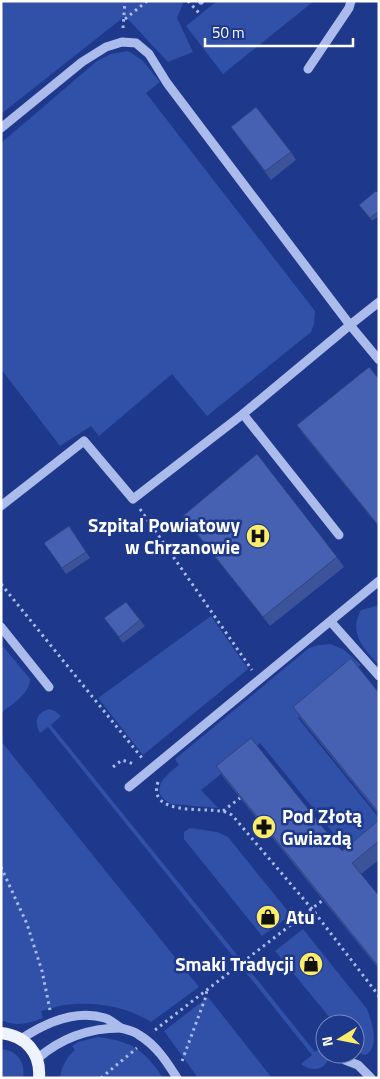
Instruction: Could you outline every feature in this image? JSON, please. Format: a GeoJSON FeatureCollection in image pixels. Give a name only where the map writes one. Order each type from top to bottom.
{"type":"FeatureCollection","features":[{"type":"Feature","properties":{"kind":"main road"},"geometry":{"type":"LineString","coordinates":[[1,1033],[11,1034],[31,1047],[37,1059],[39,1078]]}},
{"type":"Feature","properties":{"kind":"street"},"geometry":{"type":"LineString","coordinates":[[308,69],[350,8],[351,1]]}},
{"type":"Feature","properties":{"kind":"street"},"geometry":{"type":"LineString","coordinates":[[1,128],[82,62],[106,47],[122,42],[136,43],[149,54],[167,83],[350,325],[379,360]]}},
{"type":"Feature","properties":{"kind":"street"},"geometry":{"type":"LineString","coordinates":[[2,504],[84,441],[133,499],[243,414],[379,302]]}},
{"type":"Feature","properties":{"kind":"street"},"geometry":{"type":"LineString","coordinates":[[243,414],[339,534]]}},
{"type":"Feature","properties":{"kind":"street"},"geometry":{"type":"LineString","coordinates":[[129,787],[379,581]]}},
{"type":"Feature","properties":{"kind":"street"},"geometry":{"type":"LineString","coordinates":[[331,622],[379,676]]}},
{"type":"Feature","properties":{"kind":"street"},"geometry":{"type":"LineString","coordinates":[[1,628],[49,687]]}},
{"type":"Feature","properties":{"kind":"street"},"geometry":{"type":"LineString","coordinates":[[21,1039],[38,1028],[72,1016],[106,1018],[146,1040],[162,1055],[177,1078]]}},
{"type":"Feature","properties":{"kind":"street"},"geometry":{"type":"LineString","coordinates":[[37,1059],[62,1040],[80,1033],[102,1028],[122,1028]]}},
{"type":"Feature","properties":{"kind":"street"},"geometry":{"type":"LineString","coordinates":[[355,1064],[371,1078]]}},
{"type":"Feature","properties":{"kind":"path"},"geometry":{"type":"LineString","coordinates":[[122,42],[125,1]]}},
{"type":"Feature","properties":{"kind":"path"},"geometry":{"type":"LineString","coordinates":[[124,19],[147,1]]}},
{"type":"Feature","properties":{"kind":"path"},"geometry":{"type":"LineString","coordinates":[[188,1],[200,14]]}},
{"type":"Feature","properties":{"kind":"path"},"geometry":{"type":"LineString","coordinates":[[133,499],[252,670]]}},
{"type":"Feature","properties":{"kind":"path"},"geometry":{"type":"LineString","coordinates":[[1,584],[143,759]]}},
{"type":"Feature","properties":{"kind":"path"},"geometry":{"type":"LineString","coordinates":[[114,767],[122,760],[135,764],[148,754]]}},
{"type":"Feature","properties":{"kind":"path"},"geometry":{"type":"LineString","coordinates":[[159,778],[156,787],[158,796],[164,804],[172,807],[222,811],[232,815],[312,909],[379,996]]}},
{"type":"Feature","properties":{"kind":"path"},"geometry":{"type":"LineString","coordinates":[[222,811],[240,798]]}},
{"type":"Feature","properties":{"kind":"path"},"geometry":{"type":"LineString","coordinates":[[1,867],[27,924],[42,971],[50,1012]]}},
{"type":"Feature","properties":{"kind":"path"},"geometry":{"type":"LineString","coordinates":[[101,1078],[155,1030],[323,900]]}},
{"type":"Feature","properties":{"kind":"path"},"geometry":{"type":"LineString","coordinates":[[182,1062],[207,990]]}},
{"type":"Feature","properties":{"kind":"shaded area"},"geometry":{"type":"Polygon","coordinates":[[[1,1],[184,1],[177,18],[193,52],[168,62],[125,16],[1,114],[1,1]]]}},
{"type":"Feature","properties":{"kind":"shaded area"},"geometry":{"type":"Polygon","coordinates":[[[217,1],[314,1],[223,74],[186,26],[217,1]]]}},
{"type":"Feature","properties":{"kind":"shaded area"},"geometry":{"type":"Polygon","coordinates":[[[128,51],[142,60],[160,82],[146,93],[315,311],[314,324],[311,332],[207,416],[172,374],[99,436],[91,426],[60,446],[1,369],[1,143],[97,61],[111,54],[128,51]]]}},
{"type":"Feature","properties":{"kind":"shaded area"},"geometry":{"type":"Polygon","coordinates":[[[379,605],[379,665],[363,647],[356,626],[361,610],[379,605]]]}},
{"type":"Feature","properties":{"kind":"shaded area"},"geometry":{"type":"Polygon","coordinates":[[[211,616],[248,669],[143,755],[98,698],[211,616]]]}},
{"type":"Feature","properties":{"kind":"shaded area"},"geometry":{"type":"Polygon","coordinates":[[[1,644],[30,679],[24,694],[1,713],[1,644]]]}},
{"type":"Feature","properties":{"kind":"shaded area"},"geometry":{"type":"Polygon","coordinates":[[[330,644],[343,649],[361,665],[298,718],[379,818],[379,832],[352,856],[260,743],[201,790],[218,808],[171,804],[164,799],[159,789],[168,774],[179,765],[175,759],[309,648],[330,644]]]}},
{"type":"Feature","properties":{"kind":"shaded area"},"geometry":{"type":"Polygon","coordinates":[[[49,709],[61,716],[51,725],[238,956],[235,959],[48,727],[40,733],[37,718],[41,713],[49,709]]]}},
{"type":"Feature","properties":{"kind":"shaded area"},"geometry":{"type":"Polygon","coordinates":[[[1,741],[199,987],[151,1022],[131,1012],[98,1004],[64,1005],[41,1011],[43,1018],[27,1023],[17,1024],[1,1020],[1,741]]]}},
{"type":"Feature","properties":{"kind":"shaded area"},"geometry":{"type":"Polygon","coordinates":[[[190,828],[217,832],[228,837],[291,915],[262,936],[184,839],[184,832],[190,828]]]}},
{"type":"Feature","properties":{"kind":"shaded area"},"geometry":{"type":"Polygon","coordinates":[[[303,929],[367,1009],[373,1027],[374,1040],[373,1046],[366,1055],[365,1014],[327,1014],[275,951],[303,929]]]}},
{"type":"Feature","properties":{"kind":"shaded area"},"geometry":{"type":"Polygon","coordinates":[[[247,967],[315,1052],[315,1064],[325,1064],[322,1067],[314,1069],[301,1064],[312,1055],[244,970],[247,967]]]}},
{"type":"Feature","properties":{"kind":"shaded area"},"geometry":{"type":"Polygon","coordinates":[[[208,997],[272,1078],[198,1078],[164,1031],[208,997]]]}},
{"type":"Feature","properties":{"kind":"shaded area"},"geometry":{"type":"Polygon","coordinates":[[[98,1037],[120,1041],[136,1048],[150,1060],[163,1078],[60,1078],[65,1062],[75,1050],[72,1046],[78,1042],[98,1037]]]}},
{"type":"Feature","properties":{"kind":"shaded area"},"geometry":{"type":"Polygon","coordinates":[[[1,1049],[12,1052],[19,1058],[24,1072],[23,1078],[1,1078],[1,1049]]]}},
{"type":"Feature","properties":{"kind":"building"},"geometry":{"type":"Polygon","coordinates":[[[256,107],[291,152],[265,171],[231,127],[256,107]]]}},
{"type":"Feature","properties":{"kind":"building"},"geometry":{"type":"Polygon","coordinates":[[[376,191],[379,194],[379,211],[370,218],[359,205],[376,191]]]}},
{"type":"Feature","properties":{"kind":"building"},"geometry":{"type":"Polygon","coordinates":[[[369,367],[379,379],[378,525],[297,425],[369,367]]]}},
{"type":"Feature","properties":{"kind":"building"},"geometry":{"type":"Polygon","coordinates":[[[257,454],[337,557],[263,617],[183,516],[257,454]]]}},
{"type":"Feature","properties":{"kind":"building"},"geometry":{"type":"Polygon","coordinates":[[[69,526],[86,552],[62,568],[44,543],[69,526]]]}},
{"type":"Feature","properties":{"kind":"building"},"geometry":{"type":"Polygon","coordinates":[[[126,602],[140,620],[119,637],[104,618],[126,602]]]}},
{"type":"Feature","properties":{"kind":"building"},"geometry":{"type":"Polygon","coordinates":[[[351,658],[379,693],[379,813],[293,707],[351,658]]]}},
{"type":"Feature","properties":{"kind":"building"},"geometry":{"type":"Polygon","coordinates":[[[251,738],[342,851],[379,820],[379,841],[352,863],[379,896],[379,967],[216,766],[251,738]]]}},
{"type":"Feature","properties":{"kind":"place","name":"Szpital Powiatowy w Chrzanowie"},"geometry":{"type":"Point","coordinates":[258,536]}},
{"type":"Feature","properties":{"kind":"place","name":"Pod Złotą Gwiazdą"},"geometry":{"type":"Point","coordinates":[264,827]}},
{"type":"Feature","properties":{"kind":"place","name":"Atu"},"geometry":{"type":"Point","coordinates":[268,917]}},
{"type":"Feature","properties":{"kind":"place","name":"Smaki Tradycji"},"geometry":{"type":"Point","coordinates":[311,964]}}]}
